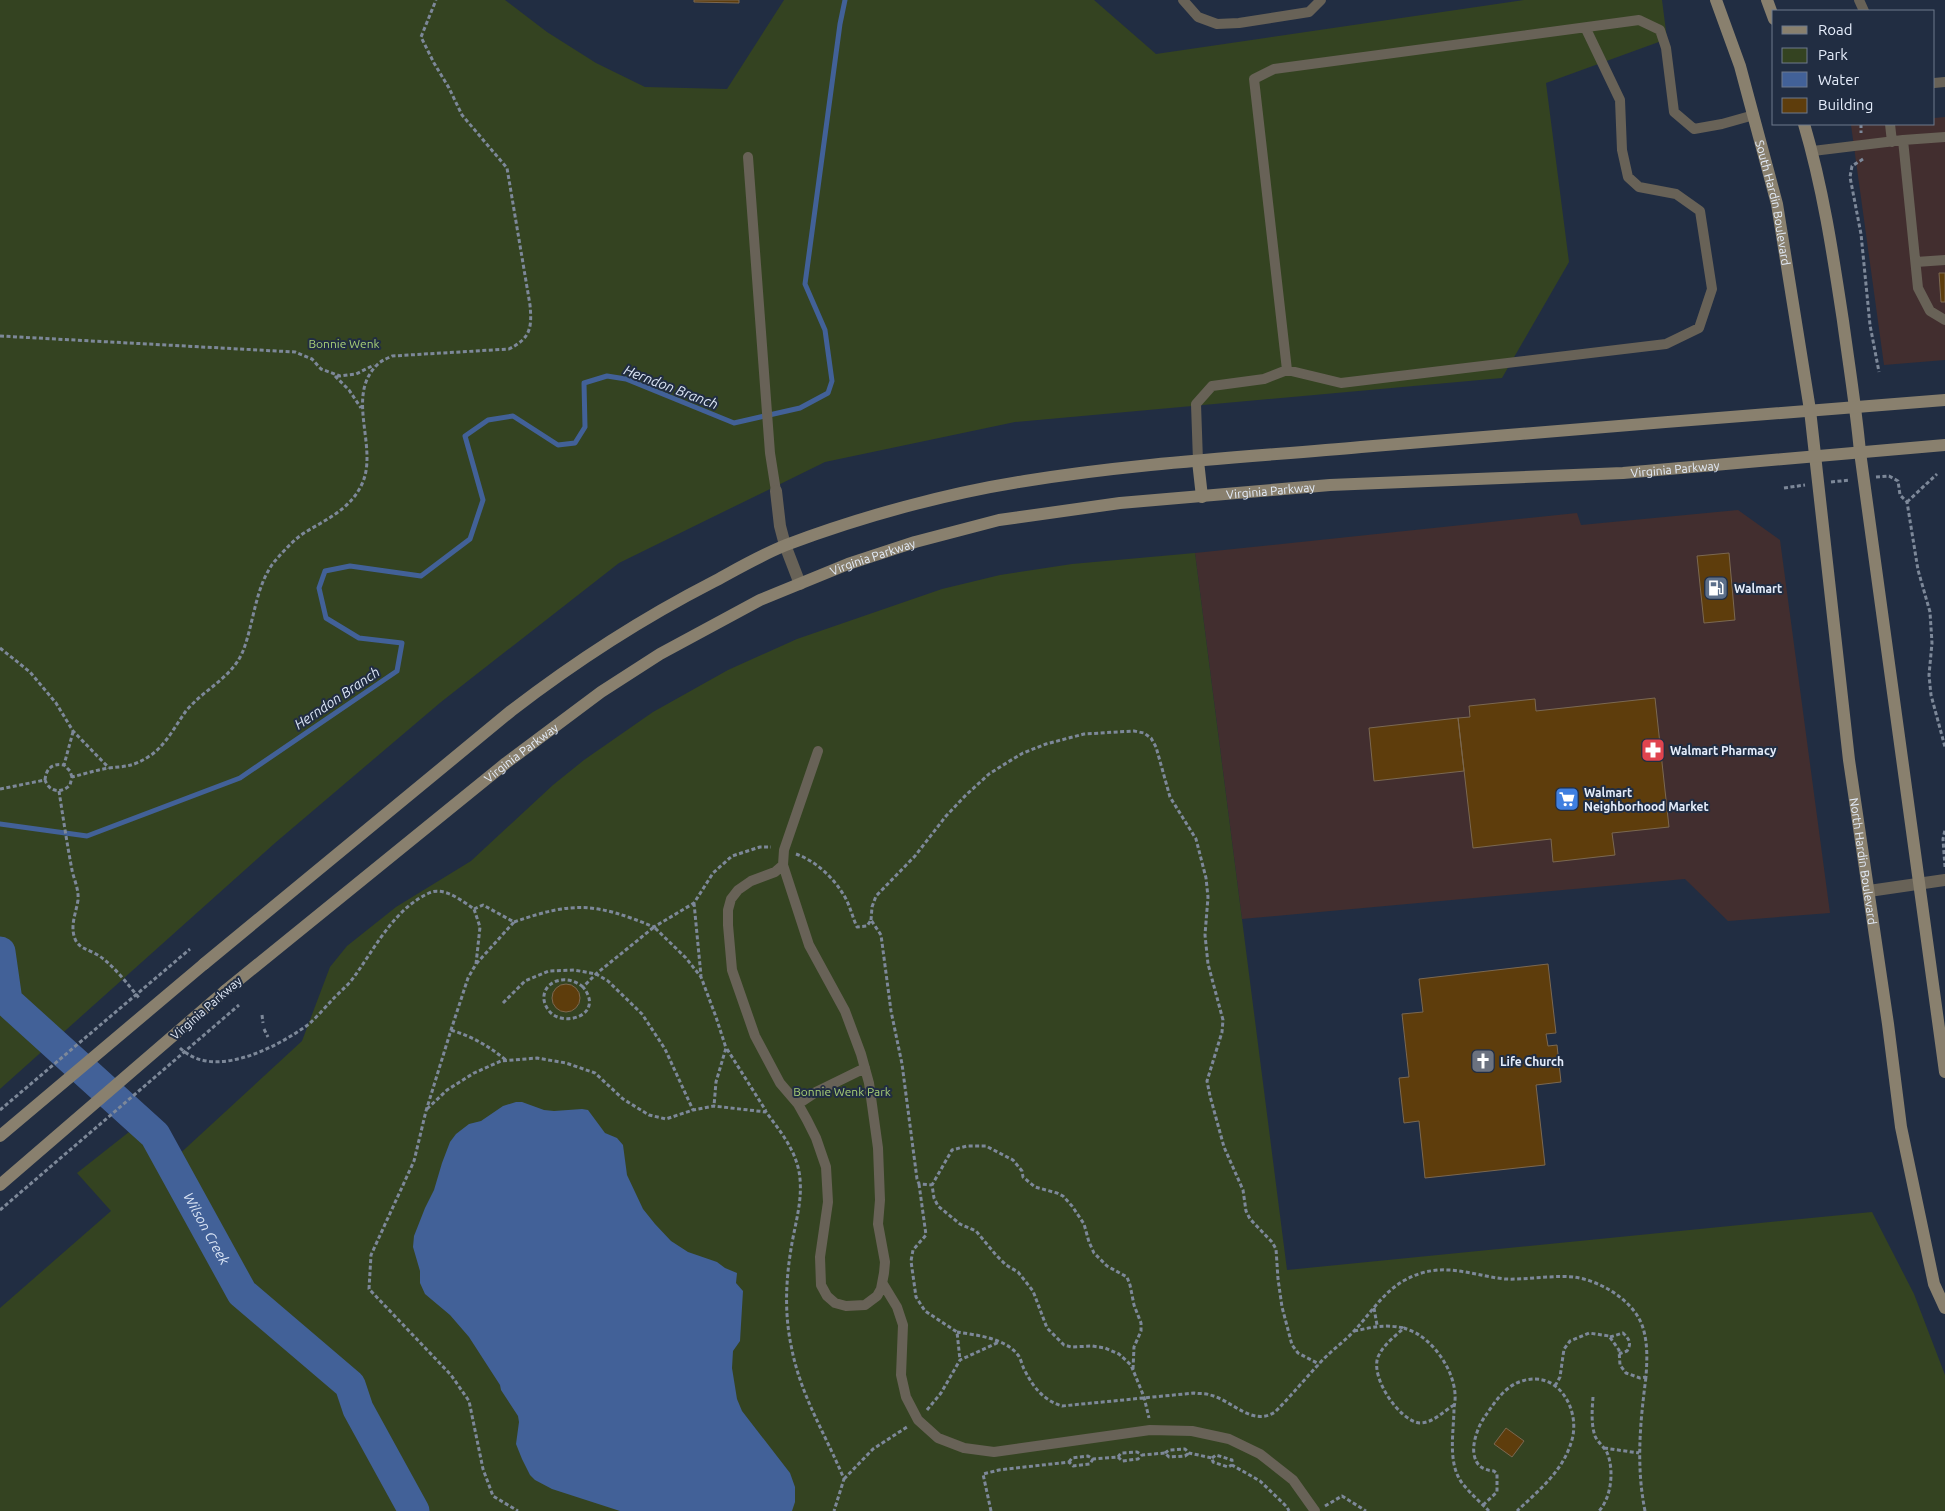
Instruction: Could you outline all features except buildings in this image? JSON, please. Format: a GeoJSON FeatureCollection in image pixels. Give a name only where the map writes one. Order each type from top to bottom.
{"type":"FeatureCollection","features":[{"type":"Feature","properties":{"kind":"main road","name":"South Hardin Boulevard"},"geometry":{"type":"LineString","coordinates":[[1716,0],[1740,66],[1777,204],[1810,410]]}},
{"type":"Feature","properties":{"kind":"main road"},"geometry":{"type":"LineString","coordinates":[[1767,0],[1772,14]]}},
{"type":"Feature","properties":{"kind":"main road"},"geometry":{"type":"LineString","coordinates":[[1804,125],[1813,152],[1831,239],[1856,406],[1860,452],[1921,885],[1945,1072]]}},
{"type":"Feature","properties":{"kind":"main road"},"geometry":{"type":"LineString","coordinates":[[0,1136],[204,964],[511,711],[560,673],[613,637],[669,604],[785,546],[912,505],[985,488],[1125,468],[1945,400]]}},
{"type":"Feature","properties":{"kind":"main road","name":"North Hardin Boulevard"},"geometry":{"type":"LineString","coordinates":[[1810,410],[1850,760],[1888,1024],[1900,1127],[1934,1284],[1945,1308]]}},
{"type":"Feature","properties":{"kind":"main road","name":"Virginia Parkway"},"geometry":{"type":"LineString","coordinates":[[0,1185],[225,991],[506,763],[601,692],[660,654],[760,600],[848,564],[915,542],[999,520],[1120,503],[1330,484],[1623,472],[1945,445]]}},
{"type":"Feature","properties":{"kind":"main road"},"geometry":{"type":"LineString","coordinates":[[1198,461],[1202,497]]}},
{"type":"Feature","properties":{"kind":"street"},"geometry":{"type":"LineString","coordinates":[[776,491],[780,526],[785,546],[800,584]]}},
{"type":"Feature","properties":{"kind":"street"},"geometry":{"type":"LineString","coordinates":[[1869,892],[1945,880]]}},
{"type":"Feature","properties":{"kind":"lane"},"geometry":{"type":"LineString","coordinates":[[1183,0],[1198,17],[1217,24],[1309,12],[1321,0]]}},
{"type":"Feature","properties":{"kind":"lane"},"geometry":{"type":"LineString","coordinates":[[1287,370],[1254,79],[1274,70],[1586,29],[1640,20],[1660,30],[1666,48],[1674,112],[1694,129],[1754,115]]}},
{"type":"Feature","properties":{"kind":"lane"},"geometry":{"type":"LineString","coordinates":[[1198,461],[1196,404],[1212,386],[1264,379],[1287,370],[1340,383],[1666,344],[1699,328],[1712,289],[1700,212],[1676,194],[1639,186],[1628,177],[1622,150],[1620,100],[1586,29]]}},
{"type":"Feature","properties":{"kind":"lane"},"geometry":{"type":"LineString","coordinates":[[1890,125],[1892,142]]}},
{"type":"Feature","properties":{"kind":"lane"},"geometry":{"type":"LineString","coordinates":[[1813,152],[1903,140],[1945,137]]}},
{"type":"Feature","properties":{"kind":"lane"},"geometry":{"type":"LineString","coordinates":[[1903,140],[1918,288],[1930,311],[1945,320]]}},
{"type":"Feature","properties":{"kind":"lane"},"geometry":{"type":"LineString","coordinates":[[748,157],[770,453],[776,491]]}},
{"type":"Feature","properties":{"kind":"lane"},"geometry":{"type":"LineString","coordinates":[[1916,262],[1945,260]]}},
{"type":"Feature","properties":{"kind":"lane"},"geometry":{"type":"LineString","coordinates":[[783,865],[775,872],[751,881],[738,890],[731,898],[728,910],[728,925],[732,970],[755,1036],[780,1083],[798,1104],[816,1138],[826,1167],[828,1202],[820,1264],[820,1285],[834,1303],[854,1306],[865,1305],[877,1296],[883,1284],[884,1262],[878,1224],[880,1200],[878,1148],[865,1068],[845,1011],[809,945],[783,865],[784,850],[818,751]]}},
{"type":"Feature","properties":{"kind":"lane"},"geometry":{"type":"LineString","coordinates":[[798,1104],[816,1092],[865,1068]]}},
{"type":"Feature","properties":{"kind":"lane"},"geometry":{"type":"LineString","coordinates":[[883,1284],[897,1307],[903,1325],[901,1375],[906,1397],[918,1420],[938,1438],[964,1448],[994,1452],[1150,1430],[1192,1431],[1230,1439],[1260,1454],[1293,1480],[1319,1509]]}},
{"type":"Feature","properties":{"kind":"path"},"geometry":{"type":"LineString","coordinates":[[0,336],[295,352],[312,359],[321,369],[333,374],[347,376],[356,374],[392,356],[509,348],[525,338],[530,330],[532,321],[507,168],[462,115],[421,37],[436,0]]}},
{"type":"Feature","properties":{"kind":"path"},"geometry":{"type":"LineString","coordinates":[[1861,125],[1863,160],[1852,166],[1850,177],[1861,234],[1870,325],[1879,372]]}},
{"type":"Feature","properties":{"kind":"path"},"geometry":{"type":"LineString","coordinates":[[72,777],[110,768],[123,768],[150,756],[170,734],[187,710],[202,694],[225,677],[239,661],[269,569],[283,551],[302,534],[349,505],[362,485],[367,461],[362,408],[367,382],[377,364]]}},
{"type":"Feature","properties":{"kind":"path"},"geometry":{"type":"LineString","coordinates":[[333,374],[349,390],[362,408]]}},
{"type":"Feature","properties":{"kind":"path"},"geometry":{"type":"LineString","coordinates":[[1906,502],[1937,474]]}},
{"type":"Feature","properties":{"kind":"path"},"geometry":{"type":"LineString","coordinates":[[1784,488],[1889,476],[1898,481],[1900,495],[1906,502],[1918,570],[1930,612],[1932,643],[1929,675],[1931,695],[1945,747]]}},
{"type":"Feature","properties":{"kind":"path"},"geometry":{"type":"LineString","coordinates":[[0,648],[30,672],[56,704],[73,731],[110,768]]}},
{"type":"Feature","properties":{"kind":"path"},"geometry":{"type":"LineString","coordinates":[[64,765],[73,731]]}},
{"type":"Feature","properties":{"kind":"path"},"geometry":{"type":"LineString","coordinates":[[583,987],[596,974],[654,928],[694,903],[713,873],[732,856],[760,847],[769,847],[784,850],[807,859],[834,882],[846,899],[857,927],[867,926],[871,920],[872,907],[876,896],[915,856],[946,816],[966,795],[1001,766],[1023,753],[1038,747],[1084,734],[1134,731],[1151,738],[1156,746],[1170,797],[1196,839],[1206,878],[1208,897],[1205,935],[1208,964],[1223,1020],[1222,1032],[1207,1081],[1210,1096],[1224,1147],[1243,1190],[1246,1211],[1250,1219],[1272,1242],[1276,1249],[1282,1307],[1292,1345],[1298,1353],[1318,1364]]}},
{"type":"Feature","properties":{"kind":"path"},"geometry":{"type":"LineString","coordinates":[[57,764],[64,765],[70,771],[72,777],[70,785],[59,791],[49,788],[45,780],[46,772],[57,764]]}},
{"type":"Feature","properties":{"kind":"path"},"geometry":{"type":"LineString","coordinates":[[0,789],[45,780]]}},
{"type":"Feature","properties":{"kind":"path"},"geometry":{"type":"LineString","coordinates":[[59,791],[72,872]]}},
{"type":"Feature","properties":{"kind":"path"},"geometry":{"type":"LineString","coordinates":[[1945,830],[1943,839],[1945,869]]}},
{"type":"Feature","properties":{"kind":"path"},"geometry":{"type":"LineString","coordinates":[[694,903],[701,977],[726,1048],[766,1112],[789,1143],[800,1177],[800,1203],[787,1275],[786,1306],[790,1345],[800,1384],[844,1479],[834,1511]]}},
{"type":"Feature","properties":{"kind":"path"},"geometry":{"type":"LineString","coordinates":[[476,964],[480,927],[474,908],[483,905],[514,922]]}},
{"type":"Feature","properties":{"kind":"path"},"geometry":{"type":"LineString","coordinates":[[518,1511],[493,1496],[482,1468],[469,1401],[451,1375],[369,1289],[371,1254],[414,1161],[426,1111],[468,978],[476,964],[514,922],[545,911],[573,906],[600,908],[628,916],[654,928],[686,958],[701,977]]}},
{"type":"Feature","properties":{"kind":"path"},"geometry":{"type":"LineString","coordinates":[[871,920],[881,935],[891,1011],[902,1064],[912,1154],[920,1184],[926,1235],[913,1250],[911,1261],[916,1297],[925,1311],[957,1332],[975,1335],[1007,1346],[1018,1355],[1030,1381],[1040,1395],[1062,1406],[1194,1393],[1211,1395],[1257,1417],[1268,1417],[1306,1380],[1318,1364],[1354,1331],[1374,1307],[1395,1286],[1406,1279],[1434,1271],[1464,1271],[1488,1277],[1524,1280],[1562,1277],[1600,1284],[1625,1301],[1643,1327],[1648,1356],[1639,1453],[1642,1492],[1646,1511]]}},
{"type":"Feature","properties":{"kind":"path"},"geometry":{"type":"LineString","coordinates":[[0,1110],[190,949]]}},
{"type":"Feature","properties":{"kind":"path"},"geometry":{"type":"LineString","coordinates":[[503,1003],[525,980],[549,971],[574,970],[596,974],[608,981],[642,1014],[665,1049],[693,1110]]}},
{"type":"Feature","properties":{"kind":"path"},"geometry":{"type":"LineString","coordinates":[[566,979],[576,981],[583,987],[590,995],[590,1006],[584,1014],[573,1019],[561,1018],[551,1013],[544,995],[547,987],[556,981],[566,979]]}},
{"type":"Feature","properties":{"kind":"path"},"geometry":{"type":"LineString","coordinates":[[0,1210],[239,1005]]}},
{"type":"Feature","properties":{"kind":"path"},"geometry":{"type":"LineString","coordinates":[[262,1015],[263,1023]]}},
{"type":"Feature","properties":{"kind":"path"},"geometry":{"type":"LineString","coordinates":[[264,1029],[268,1037]]}},
{"type":"Feature","properties":{"kind":"path"},"geometry":{"type":"LineString","coordinates":[[451,1030],[470,1036],[490,1047],[507,1061]]}},
{"type":"Feature","properties":{"kind":"path"},"geometry":{"type":"LineString","coordinates":[[714,1106],[716,1082],[726,1048]]}},
{"type":"Feature","properties":{"kind":"path"},"geometry":{"type":"LineString","coordinates":[[426,1111],[447,1090],[474,1073],[501,1061],[537,1058],[566,1063],[595,1074],[623,1099],[648,1116],[666,1119],[693,1110],[714,1106],[766,1112]]}},
{"type":"Feature","properties":{"kind":"path"},"geometry":{"type":"LineString","coordinates":[[1133,1368],[1134,1347],[1141,1331],[1141,1323],[1127,1277],[1107,1266],[1094,1253],[1084,1224],[1072,1206],[1063,1196],[1035,1187],[1024,1177],[1022,1170],[1013,1160],[986,1146],[958,1147],[952,1150],[932,1185],[934,1198],[938,1206],[960,1224],[976,1231],[1001,1260],[1018,1272],[1033,1291],[1047,1328],[1064,1345],[1105,1348],[1119,1354],[1132,1365],[1133,1368],[1144,1397],[1149,1412],[1150,1430]]}},
{"type":"Feature","properties":{"kind":"path"},"geometry":{"type":"LineString","coordinates":[[920,1184],[932,1185]]}},
{"type":"Feature","properties":{"kind":"path"},"geometry":{"type":"LineString","coordinates":[[1374,1307],[1378,1325]]}},
{"type":"Feature","properties":{"kind":"path"},"geometry":{"type":"LineString","coordinates":[[1354,1331],[1378,1325],[1404,1328],[1418,1334],[1440,1356],[1448,1369],[1456,1398],[1454,1405],[1453,1445],[1455,1470],[1462,1483],[1489,1511]]}},
{"type":"Feature","properties":{"kind":"path"},"geometry":{"type":"LineString","coordinates":[[1404,1328],[1384,1347],[1378,1356],[1376,1367],[1385,1392],[1403,1413],[1419,1423],[1429,1421],[1454,1405]]}},
{"type":"Feature","properties":{"kind":"path"},"geometry":{"type":"LineString","coordinates":[[957,1332],[960,1360]]}},
{"type":"Feature","properties":{"kind":"path"},"geometry":{"type":"LineString","coordinates":[[1555,1386],[1560,1376],[1564,1349],[1570,1341],[1589,1333],[1610,1337],[1615,1342],[1620,1365],[1626,1372],[1640,1378],[1646,1377]]}},
{"type":"Feature","properties":{"kind":"path"},"geometry":{"type":"LineString","coordinates":[[1610,1337],[1623,1333],[1629,1339],[1630,1346],[1627,1351],[1619,1354]]}},
{"type":"Feature","properties":{"kind":"path"},"geometry":{"type":"LineString","coordinates":[[1483,1505],[1497,1492],[1498,1485],[1497,1474],[1494,1471],[1485,1470],[1477,1465],[1473,1452],[1482,1420],[1502,1394],[1520,1382],[1539,1380],[1555,1386],[1568,1400],[1575,1424],[1571,1444],[1553,1476],[1517,1511]]}},
{"type":"Feature","properties":{"kind":"path"},"geometry":{"type":"LineString","coordinates":[[1593,1397],[1593,1427],[1596,1438],[1608,1455],[1610,1481],[1609,1493],[1599,1511]]}},
{"type":"Feature","properties":{"kind":"path"},"geometry":{"type":"LineString","coordinates":[[1604,1448],[1639,1453]]}},
{"type":"Feature","properties":{"kind":"path"},"geometry":{"type":"LineString","coordinates":[[991,1511],[983,1474],[999,1470],[1069,1462],[1072,1458],[1088,1456],[1093,1459],[1118,1457],[1121,1453],[1137,1452],[1142,1455],[1186,1449],[1189,1453],[1212,1458],[1214,1462],[1228,1467],[1232,1465],[1260,1481],[1289,1511]]}},
{"type":"Feature","properties":{"kind":"path"},"geometry":{"type":"LineString","coordinates":[[1165,1453],[1169,1457],[1185,1456],[1189,1453]]}},
{"type":"Feature","properties":{"kind":"path"},"geometry":{"type":"LineString","coordinates":[[1212,1458],[1216,1454],[1232,1460],[1232,1465]]}},
{"type":"Feature","properties":{"kind":"path"},"geometry":{"type":"LineString","coordinates":[[1118,1457],[1122,1461],[1138,1459],[1142,1455]]}},
{"type":"Feature","properties":{"kind":"path"},"geometry":{"type":"LineString","coordinates":[[1069,1462],[1073,1466],[1090,1464],[1093,1459]]}},
{"type":"Feature","properties":{"kind":"path"},"geometry":{"type":"LineString","coordinates":[[1319,1509],[1342,1496],[1366,1511]]}},
{"type":"Feature","properties":{"kind":"shaded area"},"geometry":{"type":"Polygon","coordinates":[[[1945,117],[1945,360],[1884,365],[1851,125],[1935,125],[1935,118],[1945,117]]]}},
{"type":"Feature","properties":{"kind":"shaded area"},"geometry":{"type":"Polygon","coordinates":[[[1738,510],[1780,540],[1830,913],[1728,921],[1685,879],[1242,919],[1195,553],[1577,513],[1581,525],[1738,510]]]}},
{"type":"Feature","properties":{"kind":"green space","name":"Bonnie Wenk"},"geometry":{"type":"Polygon","coordinates":[[[0,0],[505,0],[547,32],[596,63],[645,87],[727,89],[784,0],[1094,0],[1156,54],[1524,0],[1662,0],[1667,39],[1546,83],[1569,262],[1502,378],[1015,422],[825,462],[619,563],[441,702],[275,843],[0,1089],[0,0]]]}},
{"type":"Feature","properties":{"kind":"green space","name":"Bonnie Wenk Park"},"geometry":{"type":"Polygon","coordinates":[[[1195,553],[1287,1270],[1872,1212],[1914,1294],[1945,1375],[1945,1511],[0,1511],[0,1308],[111,1211],[77,1173],[148,1117],[174,1159],[302,1041],[330,967],[347,946],[396,907],[471,861],[553,785],[584,760],[653,712],[728,670],[797,639],[942,589],[1000,575],[1072,564],[1195,553]]]}},
{"type":"Feature","properties":{"kind":"water"},"geometry":{"type":"Polygon","coordinates":[[[522,1102],[544,1110],[588,1110],[605,1133],[617,1138],[623,1145],[627,1175],[643,1209],[655,1224],[671,1241],[688,1252],[717,1262],[737,1273],[736,1283],[743,1291],[740,1341],[733,1351],[732,1368],[737,1399],[742,1411],[790,1473],[795,1487],[795,1502],[792,1511],[620,1511],[552,1489],[535,1480],[530,1475],[516,1444],[518,1416],[469,1337],[450,1315],[425,1294],[420,1283],[420,1271],[413,1247],[414,1236],[434,1190],[450,1142],[456,1134],[469,1124],[481,1121],[503,1106],[522,1102]]]}},
{"type":"Feature","properties":{"kind":"waterway","name":"Herndon Branch"},"geometry":{"type":"LineString","coordinates":[[0,824],[87,836],[240,778],[397,671],[402,643],[359,638],[326,618],[319,588],[325,571],[350,566],[421,576],[470,539],[483,500],[465,436],[488,420],[513,416],[558,445],[575,443],[585,427],[584,383],[607,376],[626,379],[734,423],[800,408],[828,393],[832,381],[825,330],[805,284],[840,24],[845,0]]}},
{"type":"Feature","properties":{"kind":"waterway","name":"Wilson Creek"},"geometry":{"type":"LineString","coordinates":[[0,952],[7,1001],[155,1135],[242,1293],[350,1385],[358,1409],[414,1511]]}},
{"type":"Feature","properties":{"kind":"place","name":"Walmart"},"geometry":{"type":"Point","coordinates":[1716,588]}},
{"type":"Feature","properties":{"kind":"place","name":"Walmart Pharmacy"},"geometry":{"type":"Point","coordinates":[1653,750]}},
{"type":"Feature","properties":{"kind":"place","name":"Walmart Neighborhood Market"},"geometry":{"type":"Point","coordinates":[1567,799]}},
{"type":"Feature","properties":{"kind":"place","name":"Life Church"},"geometry":{"type":"Point","coordinates":[1483,1061]}}]}
